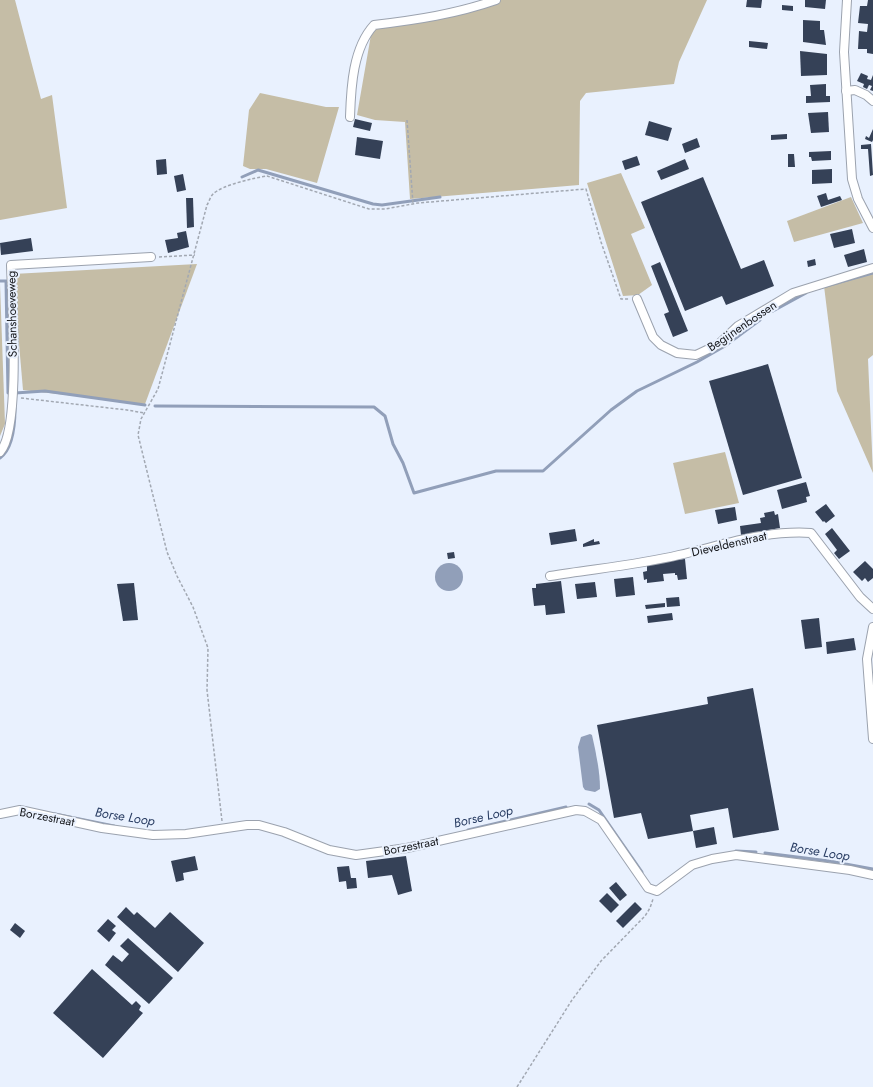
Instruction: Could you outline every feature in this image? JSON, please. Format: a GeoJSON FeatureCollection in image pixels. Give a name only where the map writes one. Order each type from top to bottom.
{"type":"FeatureCollection","features":[{"type":"Feature","properties":{"kind":"street"},"geometry":{"type":"LineString","coordinates":[[350,117],[352,86],[360,49],[364,39],[374,25],[424,19],[463,11],[496,0]]}},
{"type":"Feature","properties":{"kind":"street"},"geometry":{"type":"LineString","coordinates":[[847,0],[844,52],[852,179],[858,199],[873,228]]}},
{"type":"Feature","properties":{"kind":"street"},"geometry":{"type":"LineString","coordinates":[[846,91],[855,90],[866,95],[873,101]]}},
{"type":"Feature","properties":{"kind":"street","name":"Schanshoeveweg"},"geometry":{"type":"LineString","coordinates":[[0,452],[4,447],[9,432],[12,394],[13,352],[11,265],[150,257]]}},
{"type":"Feature","properties":{"kind":"street","name":"Begijnenbossen"},"geometry":{"type":"LineString","coordinates":[[637,299],[653,337],[660,345],[677,353],[696,355],[719,344],[738,326],[793,293],[873,268]]}},
{"type":"Feature","properties":{"kind":"street","name":"Dieveldenstraat"},"geometry":{"type":"LineString","coordinates":[[550,576],[678,556],[735,540],[764,535],[795,532],[811,533],[860,597],[873,609]]}},
{"type":"Feature","properties":{"kind":"street"},"geometry":{"type":"LineString","coordinates":[[873,627],[867,659],[873,739]]}},
{"type":"Feature","properties":{"kind":"street","name":"Borzestraat"},"geometry":{"type":"LineString","coordinates":[[0,814],[20,810],[102,828],[153,834],[186,834],[259,825],[284,832],[329,850],[356,854],[407,848],[568,810],[585,811],[593,814],[607,828],[648,888],[655,891]]}},
{"type":"Feature","properties":{"kind":"street"},"geometry":{"type":"LineString","coordinates":[[655,891],[662,889],[682,872],[696,864],[736,855],[850,870],[873,875]]}},
{"type":"Feature","properties":{"kind":"path"},"geometry":{"type":"LineString","coordinates":[[407,120],[413,204]]}},
{"type":"Feature","properties":{"kind":"path"},"geometry":{"type":"LineString","coordinates":[[223,829],[207,690],[208,648],[189,597],[177,576],[167,552],[138,435],[138,426],[158,389],[195,255],[207,205],[213,194],[220,190],[255,178],[267,176],[369,209],[385,209],[413,204],[586,189],[601,242],[621,299],[637,299]]}},
{"type":"Feature","properties":{"kind":"path"},"geometry":{"type":"LineString","coordinates":[[150,257],[195,255]]}},
{"type":"Feature","properties":{"kind":"path"},"geometry":{"type":"LineString","coordinates":[[12,394],[20,398],[144,413]]}},
{"type":"Feature","properties":{"kind":"path"},"geometry":{"type":"LineString","coordinates":[[517,1087],[572,1000],[601,961],[645,916],[650,908],[655,891]]}},
{"type":"Feature","properties":{"kind":"shaded area"},"geometry":{"type":"Polygon","coordinates":[[[0,0],[15,0],[41,99],[52,95],[67,208],[0,220],[0,0]]]}},
{"type":"Feature","properties":{"kind":"shaded area"},"geometry":{"type":"Polygon","coordinates":[[[494,0],[707,0],[679,62],[674,84],[586,93],[580,101],[579,185],[410,199],[405,122],[375,120],[357,115],[372,29],[494,0]]]}},
{"type":"Feature","properties":{"kind":"shaded area"},"geometry":{"type":"Polygon","coordinates":[[[260,93],[326,107],[339,107],[317,183],[266,169],[250,169],[243,166],[249,110],[260,93]]]}},
{"type":"Feature","properties":{"kind":"shaded area"},"geometry":{"type":"Polygon","coordinates":[[[621,173],[645,228],[631,234],[652,285],[638,295],[623,296],[587,183],[621,173]]]}},
{"type":"Feature","properties":{"kind":"shaded area"},"geometry":{"type":"Polygon","coordinates":[[[851,197],[863,223],[794,242],[787,221],[851,197]]]}},
{"type":"Feature","properties":{"kind":"shaded area"},"geometry":{"type":"Polygon","coordinates":[[[197,264],[145,404],[23,390],[13,274],[197,264]]]}},
{"type":"Feature","properties":{"kind":"shaded area"},"geometry":{"type":"Polygon","coordinates":[[[873,273],[873,355],[868,359],[873,473],[837,391],[824,286],[873,273]]]}},
{"type":"Feature","properties":{"kind":"shaded area"},"geometry":{"type":"Polygon","coordinates":[[[0,284],[5,424],[0,436],[0,284]]]}},
{"type":"Feature","properties":{"kind":"shaded area"},"geometry":{"type":"Polygon","coordinates":[[[725,452],[739,503],[685,514],[673,463],[725,452]]]}},
{"type":"Feature","properties":{"kind":"water"},"geometry":{"type":"Polygon","coordinates":[[[449,563],[459,567],[463,577],[459,587],[449,591],[439,587],[435,577],[439,567],[449,563]]]}},
{"type":"Feature","properties":{"kind":"water"},"geometry":{"type":"Polygon","coordinates":[[[590,734],[592,735],[599,776],[600,789],[595,792],[585,790],[583,787],[578,747],[581,737],[590,734]]]}},
{"type":"Feature","properties":{"kind":"building"},"geometry":{"type":"Polygon","coordinates":[[[747,0],[762,0],[761,8],[746,7],[747,0]]]}},
{"type":"Feature","properties":{"kind":"building"},"geometry":{"type":"Polygon","coordinates":[[[805,0],[826,0],[825,9],[805,7],[805,0]]]}},
{"type":"Feature","properties":{"kind":"building"},"geometry":{"type":"Polygon","coordinates":[[[868,0],[873,0],[873,54],[867,53],[867,49],[858,49],[859,31],[867,32],[868,24],[858,23],[860,6],[867,6],[868,0]]]}},
{"type":"Feature","properties":{"kind":"building"},"geometry":{"type":"Polygon","coordinates":[[[782,5],[793,6],[793,11],[782,10],[782,5]]]}},
{"type":"Feature","properties":{"kind":"building"},"geometry":{"type":"Polygon","coordinates":[[[803,20],[820,21],[820,30],[824,30],[826,45],[803,42],[803,20]]]}},
{"type":"Feature","properties":{"kind":"building"},"geometry":{"type":"Polygon","coordinates":[[[749,41],[768,43],[767,49],[749,47],[749,41]]]}},
{"type":"Feature","properties":{"kind":"building"},"geometry":{"type":"Polygon","coordinates":[[[800,51],[827,54],[827,75],[801,76],[800,51]]]}},
{"type":"Feature","properties":{"kind":"building"},"geometry":{"type":"Polygon","coordinates":[[[861,73],[868,76],[867,79],[871,80],[873,75],[873,91],[870,90],[872,86],[869,85],[867,89],[863,87],[864,84],[857,81],[861,73]]]}},
{"type":"Feature","properties":{"kind":"building"},"geometry":{"type":"Polygon","coordinates":[[[826,84],[826,96],[830,96],[830,102],[806,103],[806,96],[811,96],[810,85],[826,84]]]}},
{"type":"Feature","properties":{"kind":"building"},"geometry":{"type":"Polygon","coordinates":[[[828,112],[829,132],[811,133],[808,113],[828,112]]]}},
{"type":"Feature","properties":{"kind":"building"},"geometry":{"type":"Polygon","coordinates":[[[355,119],[372,123],[370,131],[353,127],[355,119]]]}},
{"type":"Feature","properties":{"kind":"building"},"geometry":{"type":"Polygon","coordinates":[[[649,121],[672,128],[668,141],[645,135],[649,121]]]}},
{"type":"Feature","properties":{"kind":"building"},"geometry":{"type":"Polygon","coordinates":[[[873,129],[872,142],[865,139],[866,136],[869,138],[873,129]]]}},
{"type":"Feature","properties":{"kind":"building"},"geometry":{"type":"Polygon","coordinates":[[[787,134],[787,139],[771,140],[771,135],[787,134]]]}},
{"type":"Feature","properties":{"kind":"building"},"geometry":{"type":"Polygon","coordinates":[[[357,137],[383,141],[380,159],[355,155],[357,137]]]}},
{"type":"Feature","properties":{"kind":"building"},"geometry":{"type":"Polygon","coordinates":[[[697,138],[700,147],[685,153],[682,144],[697,138]]]}},
{"type":"Feature","properties":{"kind":"building"},"geometry":{"type":"Polygon","coordinates":[[[871,144],[873,175],[870,176],[868,149],[861,149],[861,145],[871,144]]]}},
{"type":"Feature","properties":{"kind":"building"},"geometry":{"type":"Polygon","coordinates":[[[831,151],[831,160],[812,161],[811,157],[809,157],[809,152],[831,151]]]}},
{"type":"Feature","properties":{"kind":"building"},"geometry":{"type":"Polygon","coordinates":[[[788,154],[794,154],[795,167],[788,167],[788,154]]]}},
{"type":"Feature","properties":{"kind":"building"},"geometry":{"type":"Polygon","coordinates":[[[637,156],[640,165],[625,170],[622,161],[637,156]]]}},
{"type":"Feature","properties":{"kind":"building"},"geometry":{"type":"Polygon","coordinates":[[[166,159],[167,174],[157,175],[156,160],[166,159]]]}},
{"type":"Feature","properties":{"kind":"building"},"geometry":{"type":"Polygon","coordinates":[[[685,159],[689,169],[661,180],[657,171],[685,159]]]}},
{"type":"Feature","properties":{"kind":"building"},"geometry":{"type":"Polygon","coordinates":[[[832,169],[832,183],[812,184],[812,170],[832,169]]]}},
{"type":"Feature","properties":{"kind":"building"},"geometry":{"type":"Polygon","coordinates":[[[183,174],[186,190],[177,192],[174,176],[183,174]]]}},
{"type":"Feature","properties":{"kind":"building"},"geometry":{"type":"Polygon","coordinates":[[[703,177],[741,269],[764,260],[774,286],[726,305],[722,296],[685,311],[641,202],[703,177]]]}},
{"type":"Feature","properties":{"kind":"building"},"geometry":{"type":"Polygon","coordinates":[[[826,193],[828,200],[840,196],[842,200],[821,207],[817,196],[826,193]]]}},
{"type":"Feature","properties":{"kind":"building"},"geometry":{"type":"Polygon","coordinates":[[[186,198],[193,198],[194,227],[187,228],[186,198]]]}},
{"type":"Feature","properties":{"kind":"building"},"geometry":{"type":"Polygon","coordinates":[[[852,229],[855,243],[834,248],[830,234],[852,229]]]}},
{"type":"Feature","properties":{"kind":"building"},"geometry":{"type":"Polygon","coordinates":[[[186,231],[189,247],[168,253],[165,240],[178,238],[177,233],[186,231]]]}},
{"type":"Feature","properties":{"kind":"building"},"geometry":{"type":"Polygon","coordinates":[[[31,238],[33,251],[1,255],[0,243],[31,238]]]}},
{"type":"Feature","properties":{"kind":"building"},"geometry":{"type":"Polygon","coordinates":[[[864,249],[867,262],[848,267],[844,255],[864,249]]]}},
{"type":"Feature","properties":{"kind":"building"},"geometry":{"type":"Polygon","coordinates":[[[815,259],[816,265],[808,267],[807,261],[815,259]]]}},
{"type":"Feature","properties":{"kind":"building"},"geometry":{"type":"Polygon","coordinates":[[[660,262],[688,331],[673,337],[664,314],[669,312],[651,266],[660,262]]]}},
{"type":"Feature","properties":{"kind":"building"},"geometry":{"type":"Polygon","coordinates":[[[768,364],[802,478],[743,495],[709,381],[768,364]]]}},
{"type":"Feature","properties":{"kind":"building"},"geometry":{"type":"Polygon","coordinates":[[[806,482],[810,496],[806,497],[807,502],[782,509],[777,490],[806,482]]]}},
{"type":"Feature","properties":{"kind":"building"},"geometry":{"type":"Polygon","coordinates":[[[826,504],[835,516],[826,523],[824,521],[823,522],[815,512],[826,504]]]}},
{"type":"Feature","properties":{"kind":"building"},"geometry":{"type":"Polygon","coordinates":[[[735,507],[737,520],[718,524],[715,510],[735,507]]]}},
{"type":"Feature","properties":{"kind":"building"},"geometry":{"type":"Polygon","coordinates":[[[774,511],[775,515],[778,514],[780,528],[741,535],[740,526],[761,523],[760,518],[765,517],[764,513],[774,511]]]}},
{"type":"Feature","properties":{"kind":"building"},"geometry":{"type":"Polygon","coordinates":[[[832,528],[850,551],[839,559],[834,553],[837,550],[825,534],[832,528]]]}},
{"type":"Feature","properties":{"kind":"building"},"geometry":{"type":"Polygon","coordinates":[[[575,529],[577,541],[551,545],[549,533],[575,529]]]}},
{"type":"Feature","properties":{"kind":"building"},"geometry":{"type":"Polygon","coordinates":[[[594,539],[594,542],[599,541],[600,544],[583,547],[583,544],[594,539]]]}},
{"type":"Feature","properties":{"kind":"building"},"geometry":{"type":"Polygon","coordinates":[[[454,552],[455,558],[448,559],[447,553],[454,552]]]}},
{"type":"Feature","properties":{"kind":"building"},"geometry":{"type":"Polygon","coordinates":[[[685,559],[687,579],[678,580],[675,573],[663,574],[664,581],[647,583],[647,579],[644,580],[643,572],[647,571],[647,563],[685,559]]]}},
{"type":"Feature","properties":{"kind":"building"},"geometry":{"type":"Polygon","coordinates":[[[865,561],[873,569],[873,578],[868,582],[865,578],[862,581],[853,572],[865,561]]]}},
{"type":"Feature","properties":{"kind":"building"},"geometry":{"type":"Polygon","coordinates":[[[633,577],[635,595],[616,597],[614,579],[633,577]]]}},
{"type":"Feature","properties":{"kind":"building"},"geometry":{"type":"Polygon","coordinates":[[[561,581],[565,613],[546,615],[545,605],[534,606],[532,588],[536,588],[536,584],[561,581]]]}},
{"type":"Feature","properties":{"kind":"building"},"geometry":{"type":"Polygon","coordinates":[[[595,582],[597,597],[577,599],[575,584],[595,582]]]}},
{"type":"Feature","properties":{"kind":"building"},"geometry":{"type":"Polygon","coordinates":[[[134,583],[138,620],[123,621],[117,584],[134,583]]]}},
{"type":"Feature","properties":{"kind":"building"},"geometry":{"type":"Polygon","coordinates":[[[679,597],[680,606],[667,607],[666,598],[679,597]]]}},
{"type":"Feature","properties":{"kind":"building"},"geometry":{"type":"Polygon","coordinates":[[[665,603],[665,607],[646,609],[645,605],[665,603]]]}},
{"type":"Feature","properties":{"kind":"building"},"geometry":{"type":"Polygon","coordinates":[[[672,613],[673,620],[648,623],[647,616],[672,613]]]}},
{"type":"Feature","properties":{"kind":"building"},"geometry":{"type":"Polygon","coordinates":[[[819,618],[822,647],[805,649],[801,620],[819,618]]]}},
{"type":"Feature","properties":{"kind":"building"},"geometry":{"type":"Polygon","coordinates":[[[854,638],[856,650],[827,654],[826,642],[854,638]]]}},
{"type":"Feature","properties":{"kind":"building"},"geometry":{"type":"Polygon","coordinates":[[[753,688],[779,830],[733,838],[728,808],[690,815],[693,831],[648,839],[641,813],[614,818],[597,725],[708,704],[707,697],[753,688]]]}},
{"type":"Feature","properties":{"kind":"building"},"geometry":{"type":"Polygon","coordinates":[[[714,827],[717,844],[696,848],[693,831],[714,827]]]}},
{"type":"Feature","properties":{"kind":"building"},"geometry":{"type":"Polygon","coordinates":[[[195,856],[198,870],[183,873],[184,880],[176,882],[171,861],[195,856]]]}},
{"type":"Feature","properties":{"kind":"building"},"geometry":{"type":"Polygon","coordinates":[[[406,856],[412,891],[398,895],[392,875],[368,878],[366,861],[406,856]]]}},
{"type":"Feature","properties":{"kind":"building"},"geometry":{"type":"Polygon","coordinates":[[[349,866],[351,878],[356,878],[357,888],[347,889],[346,881],[339,882],[337,867],[349,866]]]}},
{"type":"Feature","properties":{"kind":"building"},"geometry":{"type":"Polygon","coordinates":[[[616,882],[627,895],[620,901],[609,888],[616,882]]]}},
{"type":"Feature","properties":{"kind":"building"},"geometry":{"type":"Polygon","coordinates":[[[607,893],[619,905],[611,913],[599,901],[607,893]]]}},
{"type":"Feature","properties":{"kind":"building"},"geometry":{"type":"Polygon","coordinates":[[[635,902],[642,909],[623,928],[616,921],[635,902]]]}},
{"type":"Feature","properties":{"kind":"building"},"geometry":{"type":"Polygon","coordinates":[[[126,907],[134,915],[137,912],[155,928],[170,912],[204,943],[178,972],[117,917],[126,907]]]}},
{"type":"Feature","properties":{"kind":"building"},"geometry":{"type":"Polygon","coordinates":[[[108,919],[116,926],[112,930],[116,933],[109,942],[97,931],[108,919]]]}},
{"type":"Feature","properties":{"kind":"building"},"geometry":{"type":"Polygon","coordinates":[[[15,923],[25,931],[20,938],[10,930],[15,923]]]}},
{"type":"Feature","properties":{"kind":"building"},"geometry":{"type":"Polygon","coordinates":[[[128,938],[173,978],[149,1004],[105,965],[113,955],[122,962],[129,954],[120,946],[128,938]]]}},
{"type":"Feature","properties":{"kind":"building"},"geometry":{"type":"Polygon","coordinates":[[[92,969],[132,1005],[136,1001],[141,1006],[139,1010],[143,1013],[103,1058],[53,1013],[92,969]]]}},
{"type":"Feature","properties":{"kind":"waterway"},"geometry":{"type":"LineString","coordinates":[[242,177],[258,170],[373,204],[382,205],[440,197]]}},
{"type":"Feature","properties":{"kind":"waterway"},"geometry":{"type":"LineString","coordinates":[[819,288],[873,273]]}},
{"type":"Feature","properties":{"kind":"waterway"},"geometry":{"type":"LineString","coordinates":[[0,281],[6,281],[8,393]]}},
{"type":"Feature","properties":{"kind":"waterway"},"geometry":{"type":"LineString","coordinates":[[773,311],[806,293]]}},
{"type":"Feature","properties":{"kind":"waterway"},"geometry":{"type":"LineString","coordinates":[[155,406],[374,407],[385,416],[393,444],[403,463],[414,493],[496,471],[543,471],[611,410],[637,391],[697,362],[725,346],[760,320]]}},
{"type":"Feature","properties":{"kind":"waterway"},"geometry":{"type":"LineString","coordinates":[[15,393],[45,391],[145,405]]}},
{"type":"Feature","properties":{"kind":"waterway"},"geometry":{"type":"LineString","coordinates":[[0,458],[5,454],[11,442],[15,421],[15,408]]}},
{"type":"Feature","properties":{"kind":"waterway","name":"Borse Loop"},"geometry":{"type":"LineString","coordinates":[[589,804],[599,810],[642,872]]}},
{"type":"Feature","properties":{"kind":"waterway","name":"Borse Loop"},"geometry":{"type":"LineString","coordinates":[[468,830],[566,807]]}},
{"type":"Feature","properties":{"kind":"waterway","name":"Borse Loop"},"geometry":{"type":"LineString","coordinates":[[55,814],[114,826]]}},
{"type":"Feature","properties":{"kind":"waterway","name":"Borse Loop"},"geometry":{"type":"LineString","coordinates":[[736,851],[756,852]]}},
{"type":"Feature","properties":{"kind":"waterway","name":"Borse Loop"},"geometry":{"type":"LineString","coordinates":[[765,853],[829,861],[873,869]]}}]}
